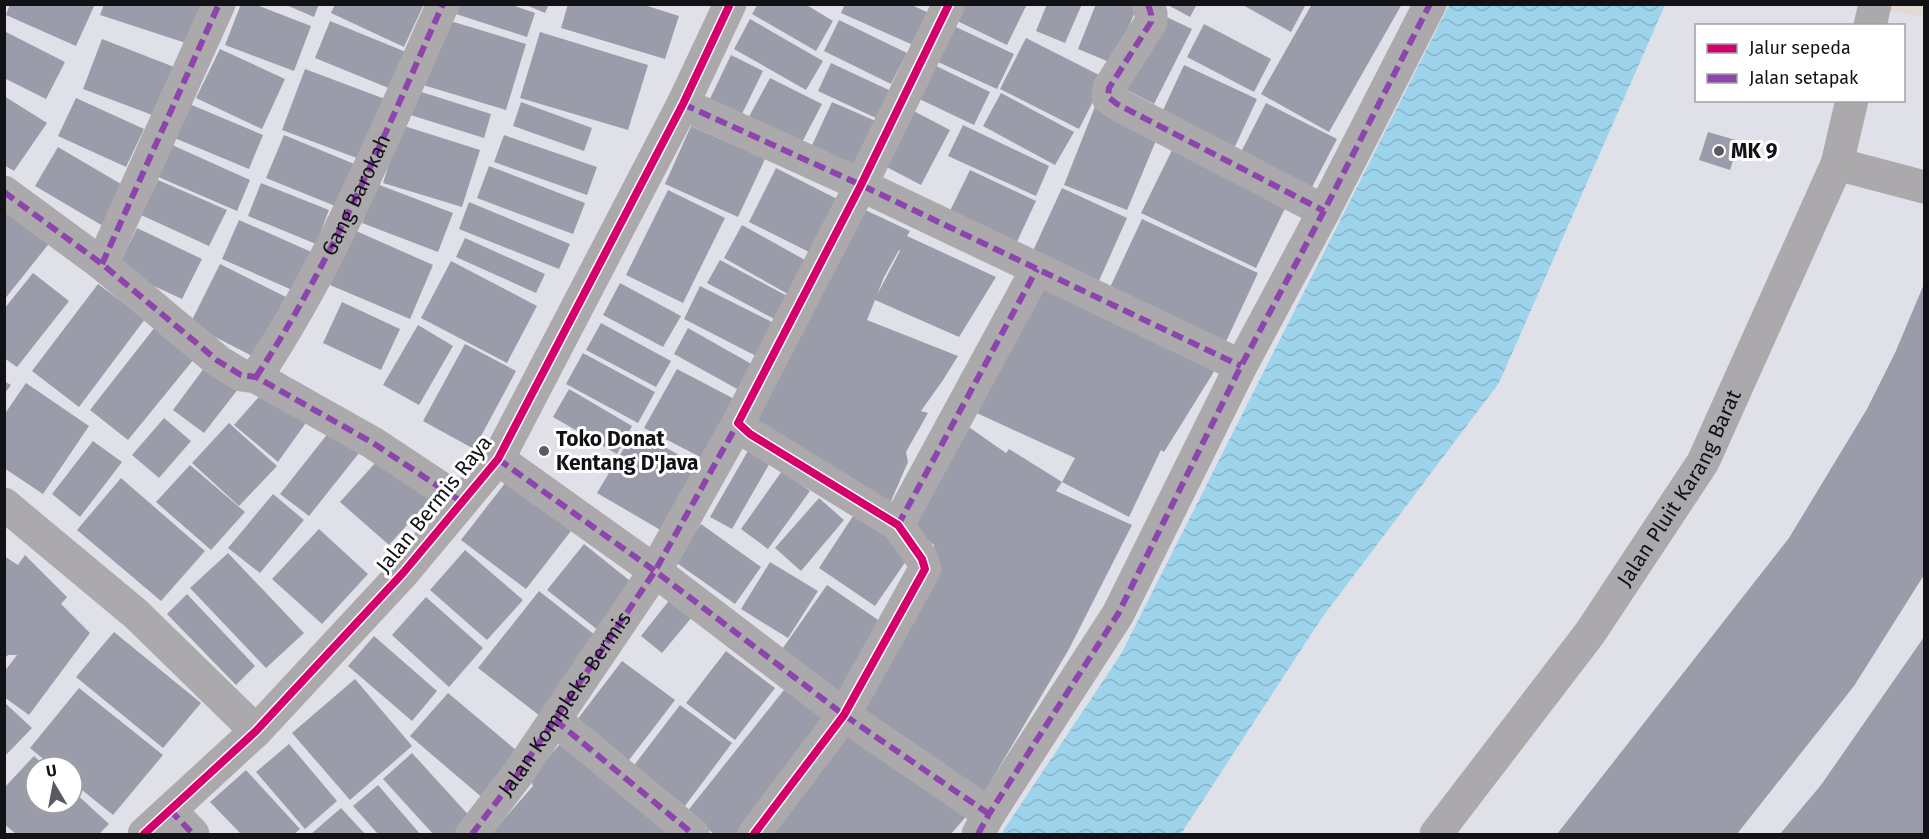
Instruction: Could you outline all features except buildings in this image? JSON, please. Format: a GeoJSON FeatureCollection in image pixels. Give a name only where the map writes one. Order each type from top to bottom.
{"type":"FeatureCollection","features":[{"type":"Feature","properties":{"kind":"street"},"geometry":{"type":"LineString","coordinates":[[102,264],[219,4]]}},
{"type":"Feature","properties":{"kind":"street","name":"Gang Barokah"},"geometry":{"type":"LineString","coordinates":[[256,377],[282,337],[352,207],[443,4]]}},
{"type":"Feature","properties":{"kind":"street","name":"Jalan Bermis Raya"},"geometry":{"type":"LineString","coordinates":[[144,834],[256,731],[403,573],[498,459],[683,104],[730,4]]}},
{"type":"Feature","properties":{"kind":"street","name":"Jalan Kompleks Bermis"},"geometry":{"type":"LineString","coordinates":[[472,834],[520,771],[655,571],[738,423],[861,185],[949,4]]}},
{"type":"Feature","properties":{"kind":"street"},"geometry":{"type":"LineString","coordinates":[[1148,4],[1151,22],[1109,88],[1108,97],[1117,104],[1324,211]]}},
{"type":"Feature","properties":{"kind":"street"},"geometry":{"type":"LineString","coordinates":[[498,459],[655,571],[983,824],[1118,614],[1241,366],[1324,211],[1430,4]]}},
{"type":"Feature","properties":{"kind":"street"},"geometry":{"type":"LineString","coordinates":[[1870,24],[1875,4]]}},
{"type":"Feature","properties":{"kind":"street","name":"Jalan Pluit Karang Barat"},"geometry":{"type":"LineString","coordinates":[[1436,834],[1590,633],[1703,462],[1837,164],[1852,102]]}},
{"type":"Feature","properties":{"kind":"street"},"geometry":{"type":"LineString","coordinates":[[683,104],[861,185],[1241,366]]}},
{"type":"Feature","properties":{"kind":"street"},"geometry":{"type":"LineString","coordinates":[[1837,164],[1924,187]]}},
{"type":"Feature","properties":{"kind":"street"},"geometry":{"type":"LineString","coordinates":[[4,192],[102,264],[218,361],[242,375],[256,377],[373,443],[462,502]]}},
{"type":"Feature","properties":{"kind":"street"},"geometry":{"type":"LineString","coordinates":[[898,525],[1037,269]]}},
{"type":"Feature","properties":{"kind":"street"},"geometry":{"type":"LineString","coordinates":[[738,423],[750,434],[898,525],[922,559],[925,569],[844,715],[754,834]]}},
{"type":"Feature","properties":{"kind":"street"},"geometry":{"type":"LineString","coordinates":[[4,504],[136,614],[256,731]]}},
{"type":"Feature","properties":{"kind":"street"},"geometry":{"type":"LineString","coordinates":[[555,720],[693,834]]}},
{"type":"Feature","properties":{"kind":"street"},"geometry":{"type":"LineString","coordinates":[[170,810],[193,834]]}},
{"type":"Feature","properties":{"kind":"shaded area"},"geometry":{"type":"Polygon","coordinates":[[[1856,5],[1924,5],[1924,17],[1856,5]]]}},
{"type":"Feature","properties":{"kind":"water"},"geometry":{"type":"Polygon","coordinates":[[[1449,5],[1665,5],[1499,383],[1321,619],[1181,834],[1001,834],[1121,654],[1449,5]]]}},
{"type":"Feature","properties":{"kind":"marked path"},"geometry":{"type":"LineString","coordinates":[[102,264],[219,4]]}},
{"type":"Feature","properties":{"kind":"marked path"},"geometry":{"type":"LineString","coordinates":[[256,377],[310,288],[334,241],[443,4]]}},
{"type":"Feature","properties":{"kind":"marked path"},"geometry":{"type":"LineString","coordinates":[[1148,4],[1151,22],[1109,88],[1108,97],[1117,104],[1324,211]]}},
{"type":"Feature","properties":{"kind":"marked path"},"geometry":{"type":"LineString","coordinates":[[978,834],[1118,614],[1241,366],[1324,211],[1430,4]]}},
{"type":"Feature","properties":{"kind":"marked path"},"geometry":{"type":"LineString","coordinates":[[683,104],[861,185],[1241,366]]}},
{"type":"Feature","properties":{"kind":"marked path"},"geometry":{"type":"LineString","coordinates":[[4,192],[102,264],[218,361],[241,375],[256,377],[373,443],[462,502]]}},
{"type":"Feature","properties":{"kind":"marked path"},"geometry":{"type":"LineString","coordinates":[[898,525],[1037,269]]}},
{"type":"Feature","properties":{"kind":"marked path"},"geometry":{"type":"LineString","coordinates":[[472,834],[520,771],[655,571],[738,423]]}},
{"type":"Feature","properties":{"kind":"marked path"},"geometry":{"type":"LineString","coordinates":[[498,459],[655,571],[844,715],[989,814]]}},
{"type":"Feature","properties":{"kind":"marked path"},"geometry":{"type":"LineString","coordinates":[[555,720],[693,834]]}},
{"type":"Feature","properties":{"kind":"marked path"},"geometry":{"type":"LineString","coordinates":[[170,810],[193,834]]}},
{"type":"Feature","properties":{"kind":"cycle path"},"geometry":{"type":"LineString","coordinates":[[144,834],[256,731],[403,573],[498,459],[683,104],[730,4]]}},
{"type":"Feature","properties":{"kind":"cycle path"},"geometry":{"type":"LineString","coordinates":[[754,834],[844,715],[925,569],[922,559],[898,525],[750,434],[738,423],[861,185],[949,4]]}},
{"type":"Feature","properties":{"kind":"place","name":"MK 9"},"geometry":{"type":"Point","coordinates":[1719,151]}},
{"type":"Feature","properties":{"kind":"place","name":"Toko Donat Kentang D'Java"},"geometry":{"type":"Point","coordinates":[544,451]}}]}
